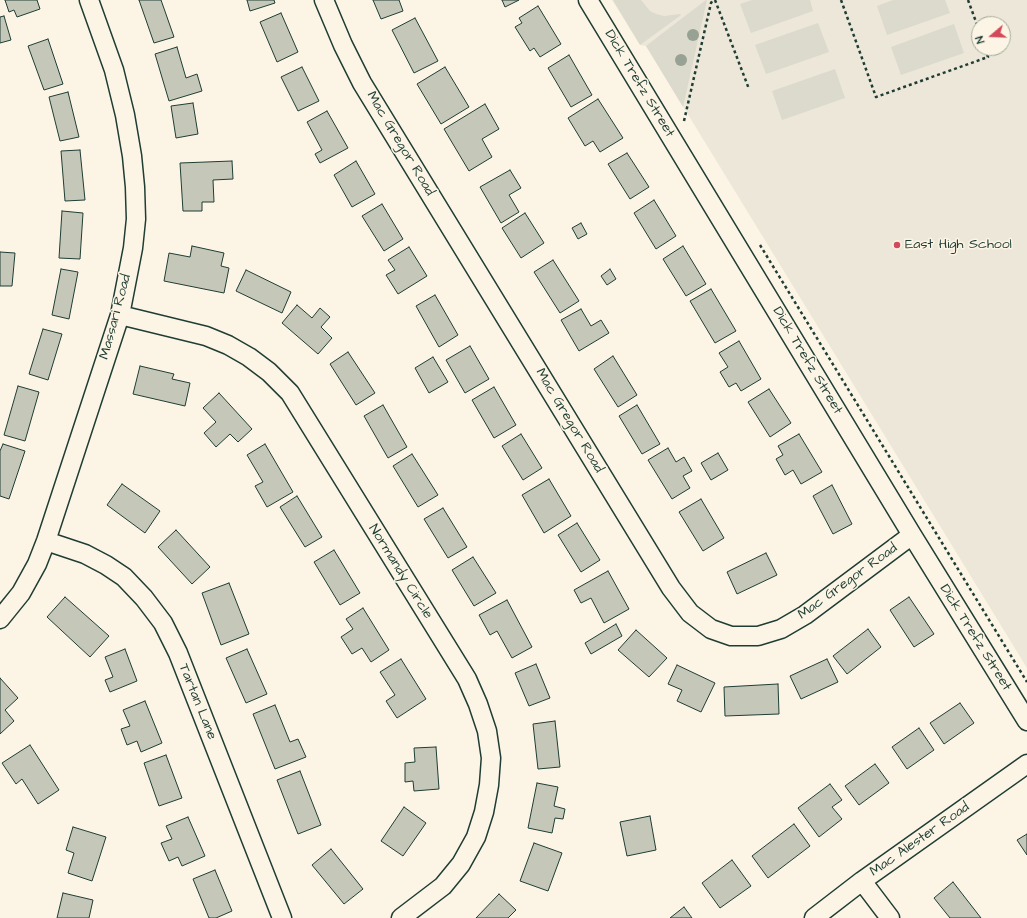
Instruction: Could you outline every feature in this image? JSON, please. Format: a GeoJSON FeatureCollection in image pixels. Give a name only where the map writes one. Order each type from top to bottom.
{"type":"FeatureCollection","features":[{"type":"Feature","properties":{"kind":"street","name":"Massari Road"},"geometry":{"type":"LineString","coordinates":[[0,619],[22,593],[37,564],[46,541],[120,315],[133,248],[136,219],[134,180],[125,115],[114,70],[89,0]]}},
{"type":"Feature","properties":{"kind":"street","name":"Mac Gregor Road"},"geometry":{"type":"LineString","coordinates":[[324,0],[362,83],[671,588],[690,613],[711,629],[731,636],[758,636],[781,629],[805,615],[912,535]]}},
{"type":"Feature","properties":{"kind":"street","name":"Dick Trefz Street"},"geometry":{"type":"LineString","coordinates":[[588,0],[1027,722]]}},
{"type":"Feature","properties":{"kind":"street","name":"Normandy Circle"},"geometry":{"type":"LineString","coordinates":[[120,315],[206,336],[228,345],[249,357],[269,372],[290,393],[467,680],[487,731],[491,758],[489,785],[484,812],[476,836],[461,864],[443,886],[401,918]]}},
{"type":"Feature","properties":{"kind":"street","name":"Tartan Lane"},"geometry":{"type":"LineString","coordinates":[[46,541],[85,554],[124,577],[144,598],[163,623],[178,653],[282,918]]}},
{"type":"Feature","properties":{"kind":"street","name":"Mac Alester Road"},"geometry":{"type":"LineString","coordinates":[[814,918],[862,881],[1027,764]]}},
{"type":"Feature","properties":{"kind":"street"},"geometry":{"type":"LineString","coordinates":[[862,881],[890,918]]}},
{"type":"Feature","properties":{"kind":"path"},"geometry":{"type":"LineString","coordinates":[[714,0],[748,89]]}},
{"type":"Feature","properties":{"kind":"path"},"geometry":{"type":"LineString","coordinates":[[684,121],[711,3],[714,0]]}},
{"type":"Feature","properties":{"kind":"path"},"geometry":{"type":"LineString","coordinates":[[841,0],[876,97],[988,56]]}},
{"type":"Feature","properties":{"kind":"path"},"geometry":{"type":"LineString","coordinates":[[968,0],[974,16]]}},
{"type":"Feature","properties":{"kind":"path"},"geometry":{"type":"LineString","coordinates":[[680,114],[688,127]]}},
{"type":"Feature","properties":{"kind":"path"},"geometry":{"type":"LineString","coordinates":[[758,241],[1027,682]]}},
{"type":"Feature","properties":{"kind":"shaded area","name":"East High School"},"geometry":{"type":"Polygon","coordinates":[[[612,0],[1027,0],[1027,668],[646,46],[640,45],[612,0]]]}},
{"type":"Feature","properties":{"kind":"shaded area"},"geometry":{"type":"Polygon","coordinates":[[[613,0],[641,0],[650,11],[656,14],[664,16],[681,15],[640,45],[613,0]]]}},
{"type":"Feature","properties":{"kind":"shaded area"},"geometry":{"type":"Polygon","coordinates":[[[707,0],[683,107],[646,46],[707,0]]]}},
{"type":"Feature","properties":{"kind":"shaded area"},"geometry":{"type":"Polygon","coordinates":[[[752,0],[810,0],[813,11],[751,33],[740,4],[752,0]]]}},
{"type":"Feature","properties":{"kind":"shaded area"},"geometry":{"type":"Polygon","coordinates":[[[893,0],[945,0],[950,13],[887,35],[877,6],[893,0]]]}},
{"type":"Feature","properties":{"kind":"shaded area"},"geometry":{"type":"Polygon","coordinates":[[[818,23],[829,52],[766,74],[755,45],[818,23]]]}},
{"type":"Feature","properties":{"kind":"shaded area"},"geometry":{"type":"Polygon","coordinates":[[[954,24],[964,53],[901,75],[891,47],[954,24]]]}},
{"type":"Feature","properties":{"kind":"shaded area"},"geometry":{"type":"Polygon","coordinates":[[[835,69],[845,98],[782,120],[772,91],[835,69]]]}},
{"type":"Feature","properties":{"kind":"building"},"geometry":{"type":"Polygon","coordinates":[[[5,0],[37,0],[40,9],[17,17],[14,10],[9,12],[5,0]]]}},
{"type":"Feature","properties":{"kind":"building"},"geometry":{"type":"Polygon","coordinates":[[[139,0],[161,0],[174,37],[154,43],[139,0]]]}},
{"type":"Feature","properties":{"kind":"building"},"geometry":{"type":"Polygon","coordinates":[[[247,0],[274,0],[275,3],[250,11],[247,0]]]}},
{"type":"Feature","properties":{"kind":"building"},"geometry":{"type":"Polygon","coordinates":[[[373,0],[399,0],[403,11],[381,19],[373,0]]]}},
{"type":"Feature","properties":{"kind":"building"},"geometry":{"type":"Polygon","coordinates":[[[502,0],[519,0],[505,7],[502,0]]]}},
{"type":"Feature","properties":{"kind":"building"},"geometry":{"type":"Polygon","coordinates":[[[538,6],[561,44],[540,57],[534,48],[530,51],[515,27],[522,23],[519,18],[538,6]]]}},
{"type":"Feature","properties":{"kind":"building"},"geometry":{"type":"Polygon","coordinates":[[[281,13],[298,52],[277,62],[260,22],[281,13]]]}},
{"type":"Feature","properties":{"kind":"building"},"geometry":{"type":"Polygon","coordinates":[[[4,16],[11,40],[0,43],[0,17],[4,16]]]}},
{"type":"Feature","properties":{"kind":"building"},"geometry":{"type":"Polygon","coordinates":[[[415,18],[438,61],[414,73],[392,30],[415,18]]]}},
{"type":"Feature","properties":{"kind":"building"},"geometry":{"type":"Polygon","coordinates":[[[48,39],[63,84],[44,90],[28,46],[48,39]]]}},
{"type":"Feature","properties":{"kind":"building"},"geometry":{"type":"Polygon","coordinates":[[[177,47],[186,78],[197,74],[202,91],[169,101],[155,54],[177,47]]]}},
{"type":"Feature","properties":{"kind":"building"},"geometry":{"type":"Polygon","coordinates":[[[569,55],[592,95],[571,107],[548,68],[569,55]]]}},
{"type":"Feature","properties":{"kind":"building"},"geometry":{"type":"Polygon","coordinates":[[[302,67],[319,101],[298,111],[281,77],[302,67]]]}},
{"type":"Feature","properties":{"kind":"building"},"geometry":{"type":"Polygon","coordinates":[[[445,67],[469,107],[441,124],[417,84],[445,67]]]}},
{"type":"Feature","properties":{"kind":"building"},"geometry":{"type":"Polygon","coordinates":[[[68,92],[79,137],[60,141],[49,97],[68,92]]]}},
{"type":"Feature","properties":{"kind":"building"},"geometry":{"type":"Polygon","coordinates":[[[598,99],[623,138],[600,152],[593,141],[585,146],[568,118],[598,99]]]}},
{"type":"Feature","properties":{"kind":"building"},"geometry":{"type":"Polygon","coordinates":[[[193,103],[198,134],[176,138],[171,106],[193,103]]]}},
{"type":"Feature","properties":{"kind":"building"},"geometry":{"type":"Polygon","coordinates":[[[485,104],[499,129],[482,139],[492,157],[469,171],[444,129],[485,104]]]}},
{"type":"Feature","properties":{"kind":"building"},"geometry":{"type":"Polygon","coordinates":[[[327,111],[348,148],[320,163],[315,154],[322,150],[307,122],[327,111]]]}},
{"type":"Feature","properties":{"kind":"building"},"geometry":{"type":"Polygon","coordinates":[[[80,150],[85,200],[65,201],[61,151],[80,150]]]}},
{"type":"Feature","properties":{"kind":"building"},"geometry":{"type":"Polygon","coordinates":[[[627,153],[649,187],[630,199],[608,164],[627,153]]]}},
{"type":"Feature","properties":{"kind":"building"},"geometry":{"type":"Polygon","coordinates":[[[232,161],[233,179],[213,180],[214,202],[202,202],[202,211],[183,211],[180,163],[232,161]]]}},
{"type":"Feature","properties":{"kind":"building"},"geometry":{"type":"Polygon","coordinates":[[[356,161],[375,194],[352,207],[334,175],[356,161]]]}},
{"type":"Feature","properties":{"kind":"building"},"geometry":{"type":"Polygon","coordinates":[[[510,170],[521,188],[509,195],[519,212],[501,223],[480,187],[510,170]]]}},
{"type":"Feature","properties":{"kind":"building"},"geometry":{"type":"Polygon","coordinates":[[[654,200],[676,236],[656,249],[634,213],[654,200]]]}},
{"type":"Feature","properties":{"kind":"building"},"geometry":{"type":"Polygon","coordinates":[[[382,204],[403,239],[384,251],[362,216],[382,204]]]}},
{"type":"Feature","properties":{"kind":"building"},"geometry":{"type":"Polygon","coordinates":[[[62,211],[83,213],[80,259],[59,258],[62,211]]]}},
{"type":"Feature","properties":{"kind":"building"},"geometry":{"type":"Polygon","coordinates":[[[525,213],[544,243],[521,258],[502,228],[525,213]]]}},
{"type":"Feature","properties":{"kind":"building"},"geometry":{"type":"Polygon","coordinates":[[[581,223],[587,234],[578,239],[572,228],[581,223]]]}},
{"type":"Feature","properties":{"kind":"building"},"geometry":{"type":"Polygon","coordinates":[[[192,246],[224,253],[221,266],[229,268],[224,293],[164,281],[169,253],[190,257],[192,246]]]}},
{"type":"Feature","properties":{"kind":"building"},"geometry":{"type":"Polygon","coordinates":[[[683,246],[706,284],[686,296],[663,259],[683,246]]]}},
{"type":"Feature","properties":{"kind":"building"},"geometry":{"type":"Polygon","coordinates":[[[409,247],[427,276],[398,294],[386,275],[395,270],[388,260],[409,247]]]}},
{"type":"Feature","properties":{"kind":"building"},"geometry":{"type":"Polygon","coordinates":[[[0,252],[15,253],[12,286],[0,286],[0,252]]]}},
{"type":"Feature","properties":{"kind":"building"},"geometry":{"type":"Polygon","coordinates":[[[553,260],[579,301],[560,313],[534,272],[553,260]]]}},
{"type":"Feature","properties":{"kind":"building"},"geometry":{"type":"Polygon","coordinates":[[[61,269],[78,272],[69,319],[52,315],[61,269]]]}},
{"type":"Feature","properties":{"kind":"building"},"geometry":{"type":"Polygon","coordinates":[[[610,269],[616,279],[607,285],[601,276],[610,269]]]}},
{"type":"Feature","properties":{"kind":"building"},"geometry":{"type":"Polygon","coordinates":[[[246,270],[291,292],[282,313],[236,291],[246,270]]]}},
{"type":"Feature","properties":{"kind":"building"},"geometry":{"type":"Polygon","coordinates":[[[711,289],[736,331],[715,343],[690,301],[711,289]]]}},
{"type":"Feature","properties":{"kind":"building"},"geometry":{"type":"Polygon","coordinates":[[[435,295],[458,335],[439,347],[416,306],[435,295]]]}},
{"type":"Feature","properties":{"kind":"building"},"geometry":{"type":"Polygon","coordinates":[[[297,305],[312,318],[320,308],[330,317],[321,327],[332,338],[318,354],[282,323],[297,305]]]}},
{"type":"Feature","properties":{"kind":"building"},"geometry":{"type":"Polygon","coordinates":[[[581,309],[591,326],[601,320],[609,333],[579,351],[561,320],[581,309]]]}},
{"type":"Feature","properties":{"kind":"building"},"geometry":{"type":"Polygon","coordinates":[[[43,329],[62,334],[48,380],[29,374],[43,329]]]}},
{"type":"Feature","properties":{"kind":"building"},"geometry":{"type":"Polygon","coordinates":[[[739,341],[761,379],[741,391],[736,383],[729,387],[720,372],[728,367],[719,353],[739,341]]]}},
{"type":"Feature","properties":{"kind":"building"},"geometry":{"type":"Polygon","coordinates":[[[470,346],[489,379],[465,393],[446,360],[470,346]]]}},
{"type":"Feature","properties":{"kind":"building"},"geometry":{"type":"Polygon","coordinates":[[[348,352],[375,393],[356,405],[330,364],[348,352]]]}},
{"type":"Feature","properties":{"kind":"building"},"geometry":{"type":"Polygon","coordinates":[[[613,356],[637,395],[618,407],[594,369],[613,356]]]}},
{"type":"Feature","properties":{"kind":"building"},"geometry":{"type":"Polygon","coordinates":[[[433,357],[448,382],[429,393],[415,368],[433,357]]]}},
{"type":"Feature","properties":{"kind":"building"},"geometry":{"type":"Polygon","coordinates":[[[140,366],[174,374],[172,379],[190,383],[185,406],[133,394],[140,366]]]}},
{"type":"Feature","properties":{"kind":"building"},"geometry":{"type":"Polygon","coordinates":[[[18,386],[39,392],[25,441],[4,435],[18,386]]]}},
{"type":"Feature","properties":{"kind":"building"},"geometry":{"type":"Polygon","coordinates":[[[494,387],[516,425],[494,438],[472,400],[494,387]]]}},
{"type":"Feature","properties":{"kind":"building"},"geometry":{"type":"Polygon","coordinates":[[[769,389],[791,423],[770,437],[748,402],[769,389]]]}},
{"type":"Feature","properties":{"kind":"building"},"geometry":{"type":"Polygon","coordinates":[[[219,393],[252,429],[238,442],[230,434],[216,447],[204,433],[216,422],[203,408],[219,393]]]}},
{"type":"Feature","properties":{"kind":"building"},"geometry":{"type":"Polygon","coordinates":[[[383,405],[407,447],[388,458],[364,416],[383,405]]]}},
{"type":"Feature","properties":{"kind":"building"},"geometry":{"type":"Polygon","coordinates":[[[637,405],[660,444],[642,454],[619,416],[637,405]]]}},
{"type":"Feature","properties":{"kind":"building"},"geometry":{"type":"Polygon","coordinates":[[[521,434],[542,468],[523,480],[502,446],[521,434]]]}},
{"type":"Feature","properties":{"kind":"building"},"geometry":{"type":"Polygon","coordinates":[[[799,434],[822,472],[801,484],[793,470],[785,475],[776,459],[783,455],[778,446],[799,434]]]}},
{"type":"Feature","properties":{"kind":"building"},"geometry":{"type":"Polygon","coordinates":[[[3,444],[25,451],[9,499],[0,496],[0,451],[3,444]]]}},
{"type":"Feature","properties":{"kind":"building"},"geometry":{"type":"Polygon","coordinates":[[[265,444],[293,492],[267,507],[255,486],[263,482],[247,455],[265,444]]]}},
{"type":"Feature","properties":{"kind":"building"},"geometry":{"type":"Polygon","coordinates":[[[668,448],[676,462],[684,457],[692,471],[683,476],[690,488],[672,499],[648,460],[668,448]]]}},
{"type":"Feature","properties":{"kind":"building"},"geometry":{"type":"Polygon","coordinates":[[[718,453],[728,470],[711,480],[701,463],[718,453]]]}},
{"type":"Feature","properties":{"kind":"building"},"geometry":{"type":"Polygon","coordinates":[[[412,454],[438,495],[418,507],[393,466],[412,454]]]}},
{"type":"Feature","properties":{"kind":"building"},"geometry":{"type":"Polygon","coordinates":[[[549,479],[571,516],[544,533],[522,495],[549,479]]]}},
{"type":"Feature","properties":{"kind":"building"},"geometry":{"type":"Polygon","coordinates":[[[122,484],[160,511],[145,533],[107,505],[122,484]]]}},
{"type":"Feature","properties":{"kind":"building"},"geometry":{"type":"Polygon","coordinates":[[[832,485],[852,524],[833,534],[813,496],[832,485]]]}},
{"type":"Feature","properties":{"kind":"building"},"geometry":{"type":"Polygon","coordinates":[[[297,496],[322,537],[305,547],[280,507],[297,496]]]}},
{"type":"Feature","properties":{"kind":"building"},"geometry":{"type":"Polygon","coordinates":[[[701,499],[724,538],[703,551],[679,512],[701,499]]]}},
{"type":"Feature","properties":{"kind":"building"},"geometry":{"type":"Polygon","coordinates":[[[443,508],[467,547],[448,558],[424,519],[443,508]]]}},
{"type":"Feature","properties":{"kind":"building"},"geometry":{"type":"Polygon","coordinates":[[[577,523],[600,560],[581,572],[558,535],[577,523]]]}},
{"type":"Feature","properties":{"kind":"building"},"geometry":{"type":"Polygon","coordinates":[[[176,530],[210,567],[192,584],[158,547],[176,530]]]}},
{"type":"Feature","properties":{"kind":"building"},"geometry":{"type":"Polygon","coordinates":[[[334,550],[360,593],[340,605],[314,562],[334,550]]]}},
{"type":"Feature","properties":{"kind":"building"},"geometry":{"type":"Polygon","coordinates":[[[766,553],[777,575],[737,594],[727,572],[766,553]]]}},
{"type":"Feature","properties":{"kind":"building"},"geometry":{"type":"Polygon","coordinates":[[[473,557],[496,593],[474,606],[452,570],[473,557]]]}},
{"type":"Feature","properties":{"kind":"building"},"geometry":{"type":"Polygon","coordinates":[[[608,571],[629,609],[604,623],[591,598],[581,603],[574,590],[608,571]]]}},
{"type":"Feature","properties":{"kind":"building"},"geometry":{"type":"Polygon","coordinates":[[[229,583],[249,634],[221,645],[202,593],[229,583]]]}},
{"type":"Feature","properties":{"kind":"building"},"geometry":{"type":"Polygon","coordinates":[[[65,597],[109,636],[90,657],[47,617],[65,597]]]}},
{"type":"Feature","properties":{"kind":"building"},"geometry":{"type":"Polygon","coordinates":[[[909,597],[934,634],[914,647],[890,610],[909,597]]]}},
{"type":"Feature","properties":{"kind":"building"},"geometry":{"type":"Polygon","coordinates":[[[507,600],[532,647],[512,658],[497,631],[490,635],[479,615],[507,600]]]}},
{"type":"Feature","properties":{"kind":"building"},"geometry":{"type":"Polygon","coordinates":[[[363,608],[389,650],[371,662],[362,648],[352,654],[341,637],[353,629],[346,619],[363,608]]]}},
{"type":"Feature","properties":{"kind":"building"},"geometry":{"type":"Polygon","coordinates":[[[616,624],[622,636],[591,654],[585,643],[616,624]]]}},
{"type":"Feature","properties":{"kind":"building"},"geometry":{"type":"Polygon","coordinates":[[[868,629],[881,647],[847,674],[833,656],[868,629]]]}},
{"type":"Feature","properties":{"kind":"building"},"geometry":{"type":"Polygon","coordinates":[[[636,630],[667,658],[649,677],[618,650],[636,630]]]}},
{"type":"Feature","properties":{"kind":"building"},"geometry":{"type":"Polygon","coordinates":[[[125,649],[137,681],[110,692],[105,680],[113,677],[105,657],[125,649]]]}},
{"type":"Feature","properties":{"kind":"building"},"geometry":{"type":"Polygon","coordinates":[[[247,649],[267,694],[246,703],[226,658],[247,649]]]}},
{"type":"Feature","properties":{"kind":"building"},"geometry":{"type":"Polygon","coordinates":[[[401,659],[426,699],[397,718],[386,701],[395,695],[380,672],[401,659]]]}},
{"type":"Feature","properties":{"kind":"building"},"geometry":{"type":"Polygon","coordinates":[[[827,659],[838,682],[801,699],[790,676],[827,659]]]}},
{"type":"Feature","properties":{"kind":"building"},"geometry":{"type":"Polygon","coordinates":[[[536,664],[550,698],[529,706],[515,673],[536,664]]]}},
{"type":"Feature","properties":{"kind":"building"},"geometry":{"type":"Polygon","coordinates":[[[677,665],[715,683],[701,712],[677,701],[682,690],[668,684],[677,665]]]}},
{"type":"Feature","properties":{"kind":"building"},"geometry":{"type":"Polygon","coordinates":[[[0,678],[18,698],[5,710],[14,721],[0,734],[0,678]]]}},
{"type":"Feature","properties":{"kind":"building"},"geometry":{"type":"Polygon","coordinates":[[[778,684],[779,714],[725,716],[724,687],[778,684]]]}},
{"type":"Feature","properties":{"kind":"building"},"geometry":{"type":"Polygon","coordinates":[[[145,701],[162,743],[141,752],[137,741],[127,745],[121,729],[130,726],[123,710],[145,701]]]}},
{"type":"Feature","properties":{"kind":"building"},"geometry":{"type":"Polygon","coordinates":[[[960,703],[974,723],[944,744],[930,723],[960,703]]]}},
{"type":"Feature","properties":{"kind":"building"},"geometry":{"type":"Polygon","coordinates":[[[275,705],[290,742],[298,739],[306,757],[275,769],[253,714],[275,705]]]}},
{"type":"Feature","properties":{"kind":"building"},"geometry":{"type":"Polygon","coordinates":[[[555,721],[560,767],[538,769],[533,724],[555,721]]]}},
{"type":"Feature","properties":{"kind":"building"},"geometry":{"type":"Polygon","coordinates":[[[919,728],[934,750],[907,769],[892,747],[919,728]]]}},
{"type":"Feature","properties":{"kind":"building"},"geometry":{"type":"Polygon","coordinates":[[[30,745],[59,790],[38,804],[22,779],[16,784],[2,763],[30,745]]]}},
{"type":"Feature","properties":{"kind":"building"},"geometry":{"type":"Polygon","coordinates":[[[436,747],[439,789],[414,791],[413,781],[405,782],[405,763],[415,762],[414,748],[436,747]]]}},
{"type":"Feature","properties":{"kind":"building"},"geometry":{"type":"Polygon","coordinates":[[[166,755],[182,798],[159,806],[144,763],[166,755]]]}},
{"type":"Feature","properties":{"kind":"building"},"geometry":{"type":"Polygon","coordinates":[[[875,764],[889,783],[859,805],[845,786],[875,764]]]}},
{"type":"Feature","properties":{"kind":"building"},"geometry":{"type":"Polygon","coordinates":[[[300,771],[321,825],[298,834],[277,780],[300,771]]]}},
{"type":"Feature","properties":{"kind":"building"},"geometry":{"type":"Polygon","coordinates":[[[537,783],[558,787],[554,806],[565,809],[563,819],[555,818],[552,833],[528,828],[537,783]]]}},
{"type":"Feature","properties":{"kind":"building"},"geometry":{"type":"Polygon","coordinates":[[[830,784],[842,800],[832,807],[842,819],[819,837],[798,808],[830,784]]]}},
{"type":"Feature","properties":{"kind":"building"},"geometry":{"type":"Polygon","coordinates":[[[404,807],[426,823],[403,856],[381,841],[404,807]]]}},
{"type":"Feature","properties":{"kind":"building"},"geometry":{"type":"Polygon","coordinates":[[[650,816],[656,850],[627,856],[620,822],[650,816]]]}},
{"type":"Feature","properties":{"kind":"building"},"geometry":{"type":"Polygon","coordinates":[[[188,817],[205,856],[182,866],[178,857],[169,861],[161,843],[172,839],[166,826],[188,817]]]}},
{"type":"Feature","properties":{"kind":"building"},"geometry":{"type":"Polygon","coordinates":[[[794,824],[810,846],[768,878],[752,856],[794,824]]]}},
{"type":"Feature","properties":{"kind":"building"},"geometry":{"type":"Polygon","coordinates":[[[73,827],[106,837],[92,881],[68,873],[74,853],[66,850],[73,827]]]}},
{"type":"Feature","properties":{"kind":"building"},"geometry":{"type":"Polygon","coordinates":[[[1027,834],[1027,855],[1017,840],[1027,834]]]}},
{"type":"Feature","properties":{"kind":"building"},"geometry":{"type":"Polygon","coordinates":[[[534,843],[562,853],[548,891],[520,881],[534,843]]]}},
{"type":"Feature","properties":{"kind":"building"},"geometry":{"type":"Polygon","coordinates":[[[331,849],[363,889],[344,904],[312,865],[331,849]]]}},
{"type":"Feature","properties":{"kind":"building"},"geometry":{"type":"Polygon","coordinates":[[[732,860],[751,886],[720,908],[702,883],[732,860]]]}},
{"type":"Feature","properties":{"kind":"building"},"geometry":{"type":"Polygon","coordinates":[[[215,870],[232,911],[216,918],[209,918],[193,879],[215,870]]]}},
{"type":"Feature","properties":{"kind":"building"},"geometry":{"type":"Polygon","coordinates":[[[953,882],[981,918],[950,918],[934,898],[953,882]]]}},
{"type":"Feature","properties":{"kind":"building"},"geometry":{"type":"Polygon","coordinates":[[[63,893],[93,900],[89,918],[57,918],[63,893]]]}},
{"type":"Feature","properties":{"kind":"building"},"geometry":{"type":"Polygon","coordinates":[[[499,894],[516,910],[508,918],[476,918],[499,894]]]}},
{"type":"Feature","properties":{"kind":"building"},"geometry":{"type":"Polygon","coordinates":[[[684,907],[692,918],[670,918],[684,907]]]}},
{"type":"Feature","properties":{"kind":"place","name":"East High School"},"geometry":{"type":"Point","coordinates":[897,245]}}]}
